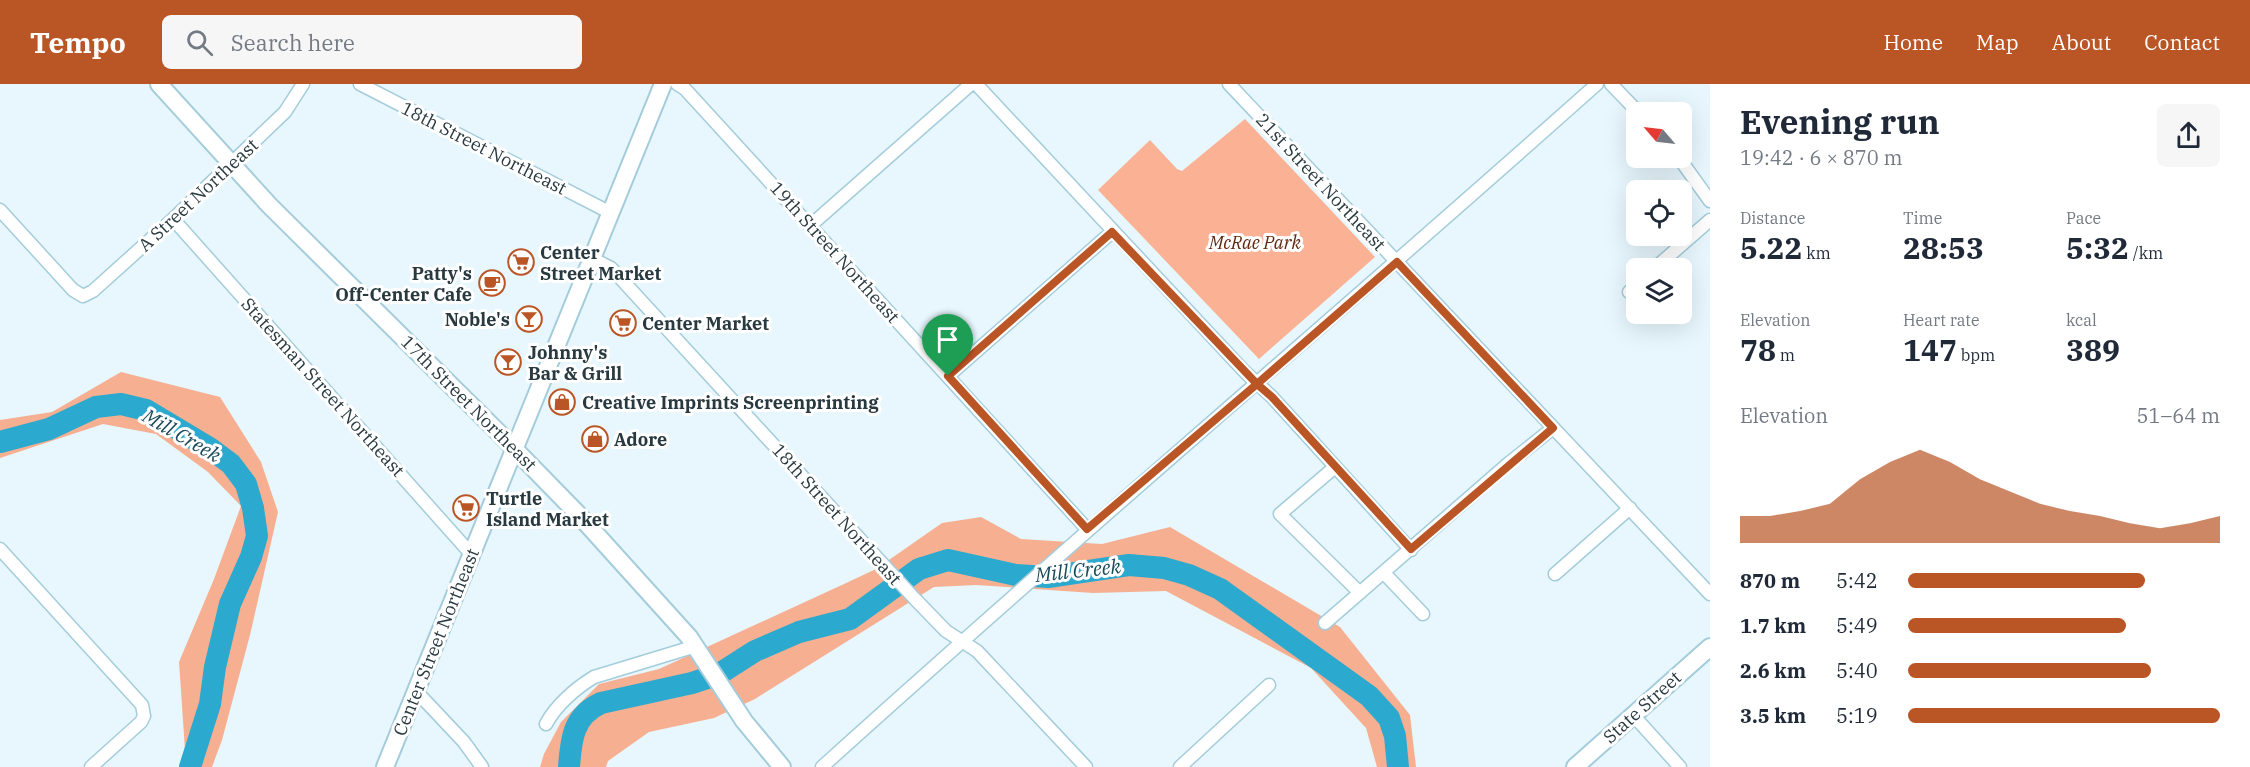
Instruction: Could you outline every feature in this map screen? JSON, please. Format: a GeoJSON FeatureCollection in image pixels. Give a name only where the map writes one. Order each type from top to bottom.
{"type":"FeatureCollection","features":[{"type":"Feature","properties":{"kind":"main road","name":"17th Street Northeast"},"geometry":{"type":"LineString","coordinates":[[159,84],[290,226],[577,513],[700,652],[744,721],[782,767]]}},
{"type":"Feature","properties":{"kind":"main road","name":"Center Street Northeast"},"geometry":{"type":"LineString","coordinates":[[385,767],[663,84]]}},
{"type":"Feature","properties":{"kind":"main road","name":"State Street"},"geometry":{"type":"LineString","coordinates":[[1575,767],[1710,647]]}},
{"type":"Feature","properties":{"kind":"street","name":"A Street Northeast"},"geometry":{"type":"LineString","coordinates":[[0,210],[73,290],[83,296],[93,291],[173,219],[285,112],[303,84]]}},
{"type":"Feature","properties":{"kind":"street","name":"18th Street Northeast"},"geometry":{"type":"LineString","coordinates":[[360,84],[609,212]]}},
{"type":"Feature","properties":{"kind":"street","name":"19th Street Northeast"},"geometry":{"type":"LineString","coordinates":[[677,84],[685,89],[811,225],[1087,529]]}},
{"type":"Feature","properties":{"kind":"street"},"geometry":{"type":"LineString","coordinates":[[811,225],[971,84]]}},
{"type":"Feature","properties":{"kind":"street"},"geometry":{"type":"LineString","coordinates":[[976,84],[1112,232],[1272,397],[1411,549]]}},
{"type":"Feature","properties":{"kind":"street","name":"21st Street Northeast"},"geometry":{"type":"LineString","coordinates":[[1229,84],[1710,594]]}},
{"type":"Feature","properties":{"kind":"street"},"geometry":{"type":"LineString","coordinates":[[822,767],[1087,529],[1397,262],[1597,84]]}},
{"type":"Feature","properties":{"kind":"street"},"geometry":{"type":"LineString","coordinates":[[1611,84],[1628,102]]}},
{"type":"Feature","properties":{"kind":"street"},"geometry":{"type":"LineString","coordinates":[[1686,168],[1710,201]]}},
{"type":"Feature","properties":{"kind":"street","name":"Statesman Street Northeast"},"geometry":{"type":"LineString","coordinates":[[173,219],[472,555]]}},
{"type":"Feature","properties":{"kind":"street"},"geometry":{"type":"LineString","coordinates":[[1666,258],[1710,220]]}},
{"type":"Feature","properties":{"kind":"street"},"geometry":{"type":"LineString","coordinates":[[948,376],[1112,232]]}},
{"type":"Feature","properties":{"kind":"street","name":"18th Street Northeast"},"geometry":{"type":"LineString","coordinates":[[591,258],[611,268],[914,598],[946,631],[977,651],[1086,767]]}},
{"type":"Feature","properties":{"kind":"street"},"geometry":{"type":"LineString","coordinates":[[1325,624],[1553,428]]}},
{"type":"Feature","properties":{"kind":"street"},"geometry":{"type":"LineString","coordinates":[[1335,467],[1280,514],[1360,593]]}},
{"type":"Feature","properties":{"kind":"street"},"geometry":{"type":"LineString","coordinates":[[1555,574],[1630,508]]}},
{"type":"Feature","properties":{"kind":"street"},"geometry":{"type":"LineString","coordinates":[[0,549],[138,699],[144,711],[141,722],[91,767]]}},
{"type":"Feature","properties":{"kind":"street"},"geometry":{"type":"LineString","coordinates":[[1384,573],[1423,614]]}},
{"type":"Feature","properties":{"kind":"street"},"geometry":{"type":"LineString","coordinates":[[546,724],[552,712],[594,677],[700,652]]}},
{"type":"Feature","properties":{"kind":"street"},"geometry":{"type":"LineString","coordinates":[[1180,767],[1269,685]]}},
{"type":"Feature","properties":{"kind":"street"},"geometry":{"type":"LineString","coordinates":[[416,691],[464,742],[482,767]]}},
{"type":"Feature","properties":{"kind":"street"},"geometry":{"type":"LineString","coordinates":[[1633,715],[1680,767]]}},
{"type":"Feature","properties":{"kind":"green space","name":"McRae Park"},"geometry":{"type":"Polygon","coordinates":[[[1245,119],[1375,257],[1259,359],[1098,190],[1150,140],[1177,169],[1182,171],[1245,119]]]}},
{"type":"Feature","properties":{"kind":"shaded area"},"geometry":{"type":"Polygon","coordinates":[[[121,372],[220,397],[261,462],[278,512],[250,635],[222,740],[212,767],[180,767],[185,750],[179,662],[214,579],[241,506],[208,472],[156,434],[103,424],[0,458],[0,420],[52,412],[121,372]]]}},
{"type":"Feature","properties":{"kind":"shaded area"},"geometry":{"type":"Polygon","coordinates":[[[981,517],[1021,539],[1102,544],[1170,527],[1340,627],[1410,715],[1416,767],[1377,767],[1366,728],[1311,668],[1166,591],[1093,593],[976,585],[934,587],[755,699],[714,718],[649,732],[608,761],[606,767],[540,767],[544,754],[561,722],[599,684],[659,669],[876,569],[942,523],[981,517]]]}},
{"type":"Feature","properties":{"kind":"waterway","name":"Mill Creek"},"geometry":{"type":"LineString","coordinates":[[0,442],[49,429],[96,407],[121,404],[146,410],[211,449],[231,464],[246,484],[253,508],[257,536],[251,557],[230,604],[215,667],[210,704],[190,767]]}},
{"type":"Feature","properties":{"kind":"waterway","name":"Mill Creek"},"geometry":{"type":"LineString","coordinates":[[569,767],[575,729],[584,715],[601,703],[692,683],[719,674],[755,651],[799,632],[850,619],[919,569],[948,560],[1016,575],[1048,577],[1129,565],[1164,568],[1189,575],[1220,589],[1369,696],[1389,718],[1395,736],[1398,767]]}},
{"type":"Feature","properties":{"kind":"place","name":"Center Street Market"},"geometry":{"type":"Point","coordinates":[521,262]}},
{"type":"Feature","properties":{"kind":"place","name":"Patty's Off-Center Cafe"},"geometry":{"type":"Point","coordinates":[492,283]}},
{"type":"Feature","properties":{"kind":"place","name":"Noble's"},"geometry":{"type":"Point","coordinates":[529,319]}},
{"type":"Feature","properties":{"kind":"place","name":"Center Market"},"geometry":{"type":"Point","coordinates":[623,323]}},
{"type":"Feature","properties":{"kind":"place","name":"Johnny's Bar & Grill"},"geometry":{"type":"Point","coordinates":[508,362]}},
{"type":"Feature","properties":{"kind":"place","name":"Creative Imprints Screenprinting"},"geometry":{"type":"Point","coordinates":[562,402]}},
{"type":"Feature","properties":{"kind":"place","name":"Adore"},"geometry":{"type":"Point","coordinates":[595,439]}},
{"type":"Feature","properties":{"kind":"place","name":"Turtle Island Market"},"geometry":{"type":"Point","coordinates":[466,508]}},
{"type":"Feature","properties":{"kind":"route"},"geometry":{"type":"LineString","coordinates":[[948,376],[1087,529],[1257,384],[1272,397],[1411,549],[1509,463],[1553,428],[1397,262],[1257,384],[1112,232],[948,376]]}}]}
